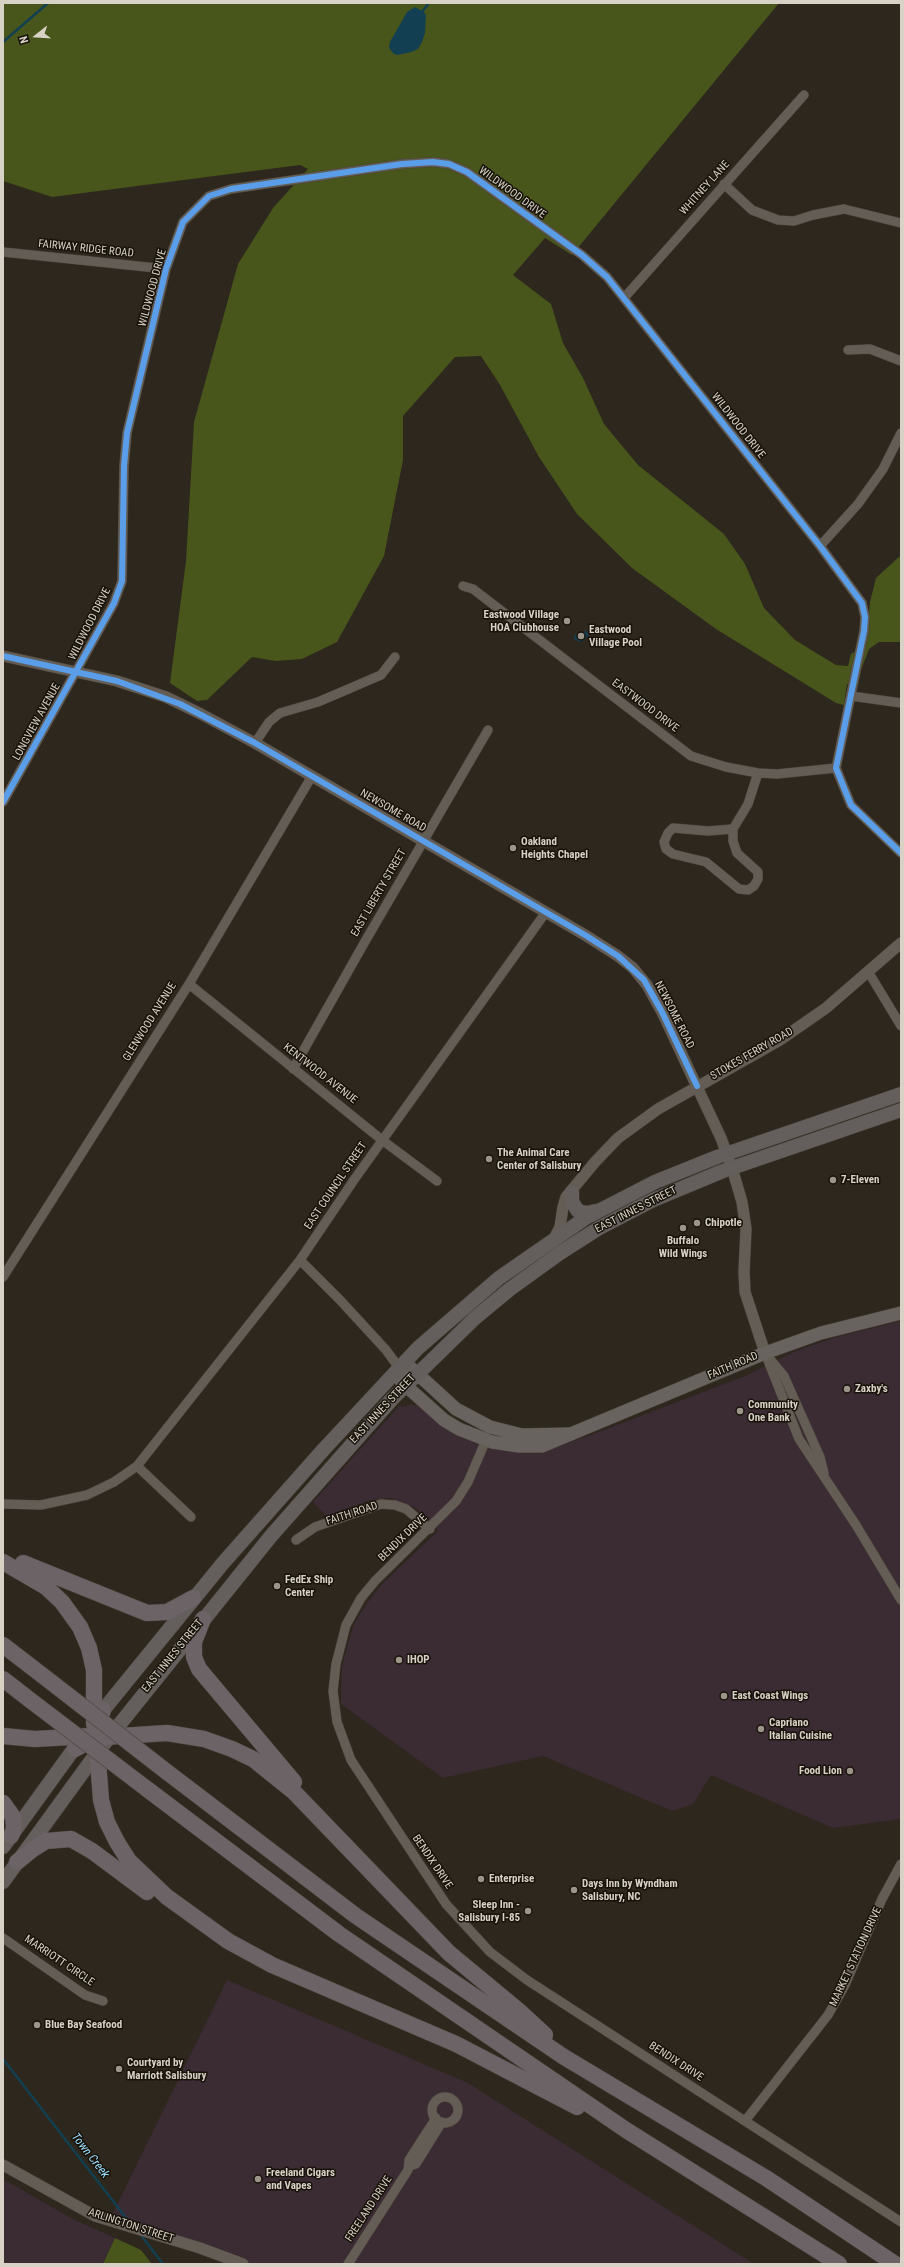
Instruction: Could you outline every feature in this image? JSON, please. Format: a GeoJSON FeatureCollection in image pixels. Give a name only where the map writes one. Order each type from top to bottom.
{"type":"FeatureCollection","features":[{"type":"Feature","properties":{"kind":"highway"},"geometry":{"type":"LineString","coordinates":[[3,1555],[147,1613],[167,1612],[193,1598]]}},
{"type":"Feature","properties":{"kind":"highway"},"geometry":{"type":"LineString","coordinates":[[3,1562],[34,1578],[52,1592],[67,1608],[80,1627],[89,1648],[94,1670],[96,1737],[103,1807],[110,1829],[125,1855],[145,1878],[167,1897],[238,1947]]}},
{"type":"Feature","properties":{"kind":"highway"},"geometry":{"type":"LineString","coordinates":[[203,1619],[197,1629],[194,1642],[194,1657],[199,1670],[363,1864]]}},
{"type":"Feature","properties":{"kind":"highway"},"geometry":{"type":"LineString","coordinates":[[3,1644],[167,1772],[356,1916],[564,2057],[766,2178],[895,2264]]}},
{"type":"Feature","properties":{"kind":"highway"},"geometry":{"type":"LineString","coordinates":[[3,1679],[339,1934],[626,2130],[839,2264]]}},
{"type":"Feature","properties":{"kind":"highway"},"geometry":{"type":"LineString","coordinates":[[3,1736],[28,1739],[96,1737],[144,1733],[174,1734],[204,1739],[240,1752],[259,1763],[288,1787],[438,1942],[477,1978],[525,2016],[564,2057]]}},
{"type":"Feature","properties":{"kind":"highway"},"geometry":{"type":"LineString","coordinates":[[3,1803],[13,1817],[14,1828],[7,1842]]}},
{"type":"Feature","properties":{"kind":"highway"},"geometry":{"type":"LineString","coordinates":[[17,1862],[33,1848],[46,1840],[63,1838],[75,1840],[174,1910],[238,1947],[280,1969],[456,2044],[536,2087],[626,2130]]}},
{"type":"Feature","properties":{"kind":"main road","name":"EAST INNES STREET"},"geometry":{"type":"LineString","coordinates":[[3,1882],[96,1737],[193,1598],[273,1506],[418,1348],[475,1297],[553,1239],[600,1210],[655,1182],[727,1153],[901,1094]]}},
{"type":"Feature","properties":{"kind":"main road","name":"EAST INNES STREET"},"geometry":{"type":"LineString","coordinates":[[7,1842],[96,1737],[203,1619],[320,1478],[405,1385],[487,1308],[535,1270],[573,1244],[612,1221],[653,1200],[732,1168],[901,1110]]}},
{"type":"Feature","properties":{"kind":"main road"},"geometry":{"type":"LineString","coordinates":[[572,1192],[572,1202],[578,1211],[588,1213],[600,1210]]}},
{"type":"Feature","properties":{"kind":"main road","name":"FAITH ROAD"},"geometry":{"type":"LineString","coordinates":[[405,1385],[450,1424],[486,1440],[511,1445],[538,1446],[553,1442],[765,1353],[821,1333],[901,1314]]}},
{"type":"Feature","properties":{"kind":"main road","name":"FAITH ROAD"},"geometry":{"type":"LineString","coordinates":[[400,1369],[411,1368],[462,1413],[490,1427],[522,1435],[569,1434]]}},
{"type":"Feature","properties":{"kind":"main road"},"geometry":{"type":"LineString","coordinates":[[400,1369],[400,1379],[405,1385]]}},
{"type":"Feature","properties":{"kind":"street","name":"WHITNEY LANE"},"geometry":{"type":"LineString","coordinates":[[624,298],[804,95]]}},
{"type":"Feature","properties":{"kind":"street","name":"WILDWOOD DRIVE"},"geometry":{"type":"LineString","coordinates":[[76,672],[114,603],[122,581],[124,466],[127,433],[166,269],[184,222],[209,196],[231,189],[402,164],[433,162],[450,164],[467,172],[490,188],[582,255],[608,277],[820,546],[862,603],[865,617],[864,631],[836,768]]}},
{"type":"Feature","properties":{"kind":"street"},"geometry":{"type":"LineString","coordinates":[[724,184],[752,210],[778,220],[794,221],[813,215],[844,209],[901,223]]}},
{"type":"Feature","properties":{"kind":"street","name":"FAIRWAY RIDGE ROAD"},"geometry":{"type":"LineString","coordinates":[[3,252],[166,269]]}},
{"type":"Feature","properties":{"kind":"street"},"geometry":{"type":"LineString","coordinates":[[848,350],[870,349],[901,361]]}},
{"type":"Feature","properties":{"kind":"street"},"geometry":{"type":"LineString","coordinates":[[820,546],[858,504],[883,469],[901,433]]}},
{"type":"Feature","properties":{"kind":"street","name":"EASTWOOD DRIVE"},"geometry":{"type":"LineString","coordinates":[[465,587],[473,589],[691,756],[726,767],[758,773],[785,773],[836,768]]}},
{"type":"Feature","properties":{"kind":"street","name":"NEWSOME ROAD"},"geometry":{"type":"LineString","coordinates":[[3,656],[117,681],[166,697],[255,743],[609,950],[642,977],[659,1005],[697,1086],[727,1153],[732,1168]]}},
{"type":"Feature","properties":{"kind":"street"},"geometry":{"type":"LineString","coordinates":[[255,743],[269,722],[280,713],[318,702],[381,674],[395,657]]}},
{"type":"Feature","properties":{"kind":"street","name":"LONGVIEW AVENUE"},"geometry":{"type":"LineString","coordinates":[[3,802],[76,672]]}},
{"type":"Feature","properties":{"kind":"street"},"geometry":{"type":"LineString","coordinates":[[851,696],[901,703]]}},
{"type":"Feature","properties":{"kind":"street","name":"EAST LIBERTY STREET"},"geometry":{"type":"LineString","coordinates":[[293,1069],[423,840],[488,730]]}},
{"type":"Feature","properties":{"kind":"street"},"geometry":{"type":"LineString","coordinates":[[836,768],[851,805],[901,853]]}},
{"type":"Feature","properties":{"kind":"street"},"geometry":{"type":"LineString","coordinates":[[733,829],[708,831],[673,828],[664,842],[666,849],[673,854],[706,862],[740,890],[748,890],[754,886],[758,879],[758,872],[737,853],[733,841],[733,829],[748,804],[758,773]]}},
{"type":"Feature","properties":{"kind":"street","name":"GLENWOOD AVENUE"},"geometry":{"type":"LineString","coordinates":[[3,1277],[189,984],[312,776]]}},
{"type":"Feature","properties":{"kind":"street","name":"EAST COUNCIL STREET"},"geometry":{"type":"LineString","coordinates":[[3,1504],[41,1505],[87,1495],[114,1482],[137,1466],[300,1260],[382,1140],[546,912]]}},
{"type":"Feature","properties":{"kind":"street","name":"STOKES FERRY ROAD"},"geometry":{"type":"LineString","coordinates":[[553,1239],[560,1227],[565,1199],[595,1162],[618,1138],[648,1116],[697,1086],[780,1040],[826,1008],[869,973],[901,943]]}},
{"type":"Feature","properties":{"kind":"street"},"geometry":{"type":"LineString","coordinates":[[869,973],[901,1026]]}},
{"type":"Feature","properties":{"kind":"street","name":"KENTWOOD AVENUE"},"geometry":{"type":"LineString","coordinates":[[189,984],[382,1140],[438,1181]]}},
{"type":"Feature","properties":{"kind":"street"},"geometry":{"type":"LineString","coordinates":[[732,1168],[741,1198],[746,1229],[744,1272],[745,1292],[765,1353],[784,1376],[820,1457],[826,1480],[901,1600]]}},
{"type":"Feature","properties":{"kind":"street"},"geometry":{"type":"LineString","coordinates":[[300,1260],[340,1300],[386,1350],[400,1369]]}},
{"type":"Feature","properties":{"kind":"street","name":"BENDIX DRIVE"},"geometry":{"type":"LineString","coordinates":[[486,1440],[463,1490],[430,1529],[367,1591],[355,1607],[342,1637],[334,1677],[334,1706],[341,1736],[351,1760],[446,1904],[490,1952],[527,1980],[901,2222]]}},
{"type":"Feature","properties":{"kind":"street"},"geometry":{"type":"LineString","coordinates":[[137,1466],[191,1517]]}},
{"type":"Feature","properties":{"kind":"street","name":"FAITH ROAD"},"geometry":{"type":"LineString","coordinates":[[296,1540],[315,1527],[381,1504],[395,1505],[406,1509],[430,1529]]}},
{"type":"Feature","properties":{"kind":"street","name":"MARKET STATION DRIVE"},"geometry":{"type":"LineString","coordinates":[[745,2121],[828,2015],[845,1985],[882,1899],[901,1864]]}},
{"type":"Feature","properties":{"kind":"street","name":"MARRIOTT CIRCLE"},"geometry":{"type":"LineString","coordinates":[[3,1938],[85,1995],[103,2001]]}},
{"type":"Feature","properties":{"kind":"street","name":"FREELAND DRIVE"},"geometry":{"type":"LineString","coordinates":[[348,2264],[410,2166],[416,2164],[439,2120]]}},
{"type":"Feature","properties":{"kind":"street","name":"ARLINGTON STREET"},"geometry":{"type":"LineString","coordinates":[[3,2165],[95,2216],[200,2248],[242,2264]]}},
{"type":"Feature","properties":{"kind":"shaded area"},"geometry":{"type":"Polygon","coordinates":[[[901,1321],[901,1819],[833,1828],[711,1775],[693,1804],[672,1811],[543,1756],[443,1778],[341,1704],[342,1665],[354,1624],[367,1603],[383,1583],[438,1531],[416,1508],[391,1498],[371,1500],[326,1516],[313,1502],[400,1405],[402,1407],[411,1404],[419,1406],[449,1427],[551,1448],[588,1436],[745,1376],[796,1351],[836,1337],[901,1321]]]}},
{"type":"Feature","properties":{"kind":"shaded area"},"geometry":{"type":"Polygon","coordinates":[[[227,1980],[468,2083],[754,2264],[234,2264],[109,2221],[227,1980]]]}},
{"type":"Feature","properties":{"kind":"shaded area"},"geometry":{"type":"Polygon","coordinates":[[[3,2179],[73,2219],[115,2238],[103,2264],[3,2264],[3,2179]]]}},
{"type":"Feature","properties":{"kind":"green space"},"geometry":{"type":"Polygon","coordinates":[[[3,3],[779,3],[572,255],[545,238],[513,275],[551,304],[563,343],[583,378],[604,424],[638,465],[724,534],[745,564],[764,608],[795,640],[836,665],[848,666],[851,654],[866,645],[870,602],[876,578],[901,555],[901,642],[879,642],[869,649],[861,670],[858,686],[847,684],[844,705],[836,703],[716,629],[632,568],[577,514],[539,457],[500,385],[481,356],[455,357],[403,416],[403,460],[384,556],[337,642],[302,659],[276,661],[252,657],[207,700],[197,701],[170,683],[186,561],[194,422],[238,264],[273,208],[308,169],[300,165],[52,197],[3,181],[3,3]]]}},
{"type":"Feature","properties":{"kind":"green space"},"geometry":{"type":"Polygon","coordinates":[[[115,2238],[141,2250],[152,2264],[103,2264],[115,2238]]]}},
{"type":"Feature","properties":{"kind":"water"},"geometry":{"type":"Polygon","coordinates":[[[415,7],[424,12],[426,15],[425,33],[422,42],[418,49],[411,52],[398,55],[394,54],[389,48],[390,42],[407,12],[415,7]]]}},
{"type":"Feature","properties":{"kind":"water","name":"Eastwood Village Pool"},"geometry":{"type":"Polygon","coordinates":[[[586,631],[589,635],[584,640],[580,642],[574,639],[575,635],[586,631]]]}},
{"type":"Feature","properties":{"kind":"waterway"},"geometry":{"type":"LineString","coordinates":[[3,42],[48,3]]}},
{"type":"Feature","properties":{"kind":"waterway"},"geometry":{"type":"LineString","coordinates":[[421,13],[429,3]]}},
{"type":"Feature","properties":{"kind":"waterway","name":"Town Creek"},"geometry":{"type":"LineString","coordinates":[[3,2059],[130,2223]]}},
{"type":"Feature","properties":{"kind":"waterway","name":"Town Creek"},"geometry":{"type":"LineString","coordinates":[[140,2234],[163,2264]]}},
{"type":"Feature","properties":{"kind":"cycle path"},"geometry":{"type":"LineString","coordinates":[[3,802],[114,603],[122,581],[124,466],[127,433],[166,269],[183,222],[209,196],[231,189],[402,164],[433,162],[449,164],[467,172],[582,255],[607,277],[820,546],[862,603],[865,617],[864,631],[836,768],[851,805],[901,853]]}},
{"type":"Feature","properties":{"kind":"cycle path"},"geometry":{"type":"LineString","coordinates":[[3,656],[117,681],[180,704],[255,743],[585,935],[618,956],[644,980],[662,1012],[697,1086]]}},
{"type":"Feature","properties":{"kind":"place","name":"Eastwood Village HOA Clubhouse"},"geometry":{"type":"Point","coordinates":[567,621]}},
{"type":"Feature","properties":{"kind":"place","name":"Eastwood Village Pool"},"geometry":{"type":"Point","coordinates":[581,636]}},
{"type":"Feature","properties":{"kind":"place","name":"Oakland Heights Chapel"},"geometry":{"type":"Point","coordinates":[513,848]}},
{"type":"Feature","properties":{"kind":"place","name":"The Animal Care Center of Salisbury"},"geometry":{"type":"Point","coordinates":[489,1159]}},
{"type":"Feature","properties":{"kind":"place","name":"7-Eleven"},"geometry":{"type":"Point","coordinates":[833,1180]}},
{"type":"Feature","properties":{"kind":"place","name":"Chipotle"},"geometry":{"type":"Point","coordinates":[697,1223]}},
{"type":"Feature","properties":{"kind":"place","name":"Buffalo Wild Wings"},"geometry":{"type":"Point","coordinates":[683,1228]}},
{"type":"Feature","properties":{"kind":"place","name":"Zaxby's"},"geometry":{"type":"Point","coordinates":[847,1389]}},
{"type":"Feature","properties":{"kind":"place","name":"Community One Bank"},"geometry":{"type":"Point","coordinates":[740,1411]}},
{"type":"Feature","properties":{"kind":"place","name":"FedEx Ship Center"},"geometry":{"type":"Point","coordinates":[277,1586]}},
{"type":"Feature","properties":{"kind":"place","name":"IHOP"},"geometry":{"type":"Point","coordinates":[399,1660]}},
{"type":"Feature","properties":{"kind":"place","name":"East Coast Wings"},"geometry":{"type":"Point","coordinates":[724,1696]}},
{"type":"Feature","properties":{"kind":"place","name":"Capriano Italian Cuisine"},"geometry":{"type":"Point","coordinates":[761,1729]}},
{"type":"Feature","properties":{"kind":"place","name":"Food Lion"},"geometry":{"type":"Point","coordinates":[850,1771]}},
{"type":"Feature","properties":{"kind":"place","name":"Enterprise"},"geometry":{"type":"Point","coordinates":[481,1879]}},
{"type":"Feature","properties":{"kind":"place","name":"Days Inn by Wyndham Salisbury, NC"},"geometry":{"type":"Point","coordinates":[574,1890]}},
{"type":"Feature","properties":{"kind":"place","name":"Sleep Inn - Salisbury I-85"},"geometry":{"type":"Point","coordinates":[528,1911]}},
{"type":"Feature","properties":{"kind":"place","name":"Blue Bay Seafood"},"geometry":{"type":"Point","coordinates":[37,2025]}},
{"type":"Feature","properties":{"kind":"place","name":"Courtyard by Marriott Salisbury"},"geometry":{"type":"Point","coordinates":[119,2069]}},
{"type":"Feature","properties":{"kind":"place","name":"Freeland Cigars and Vapes"},"geometry":{"type":"Point","coordinates":[258,2179]}}]}
